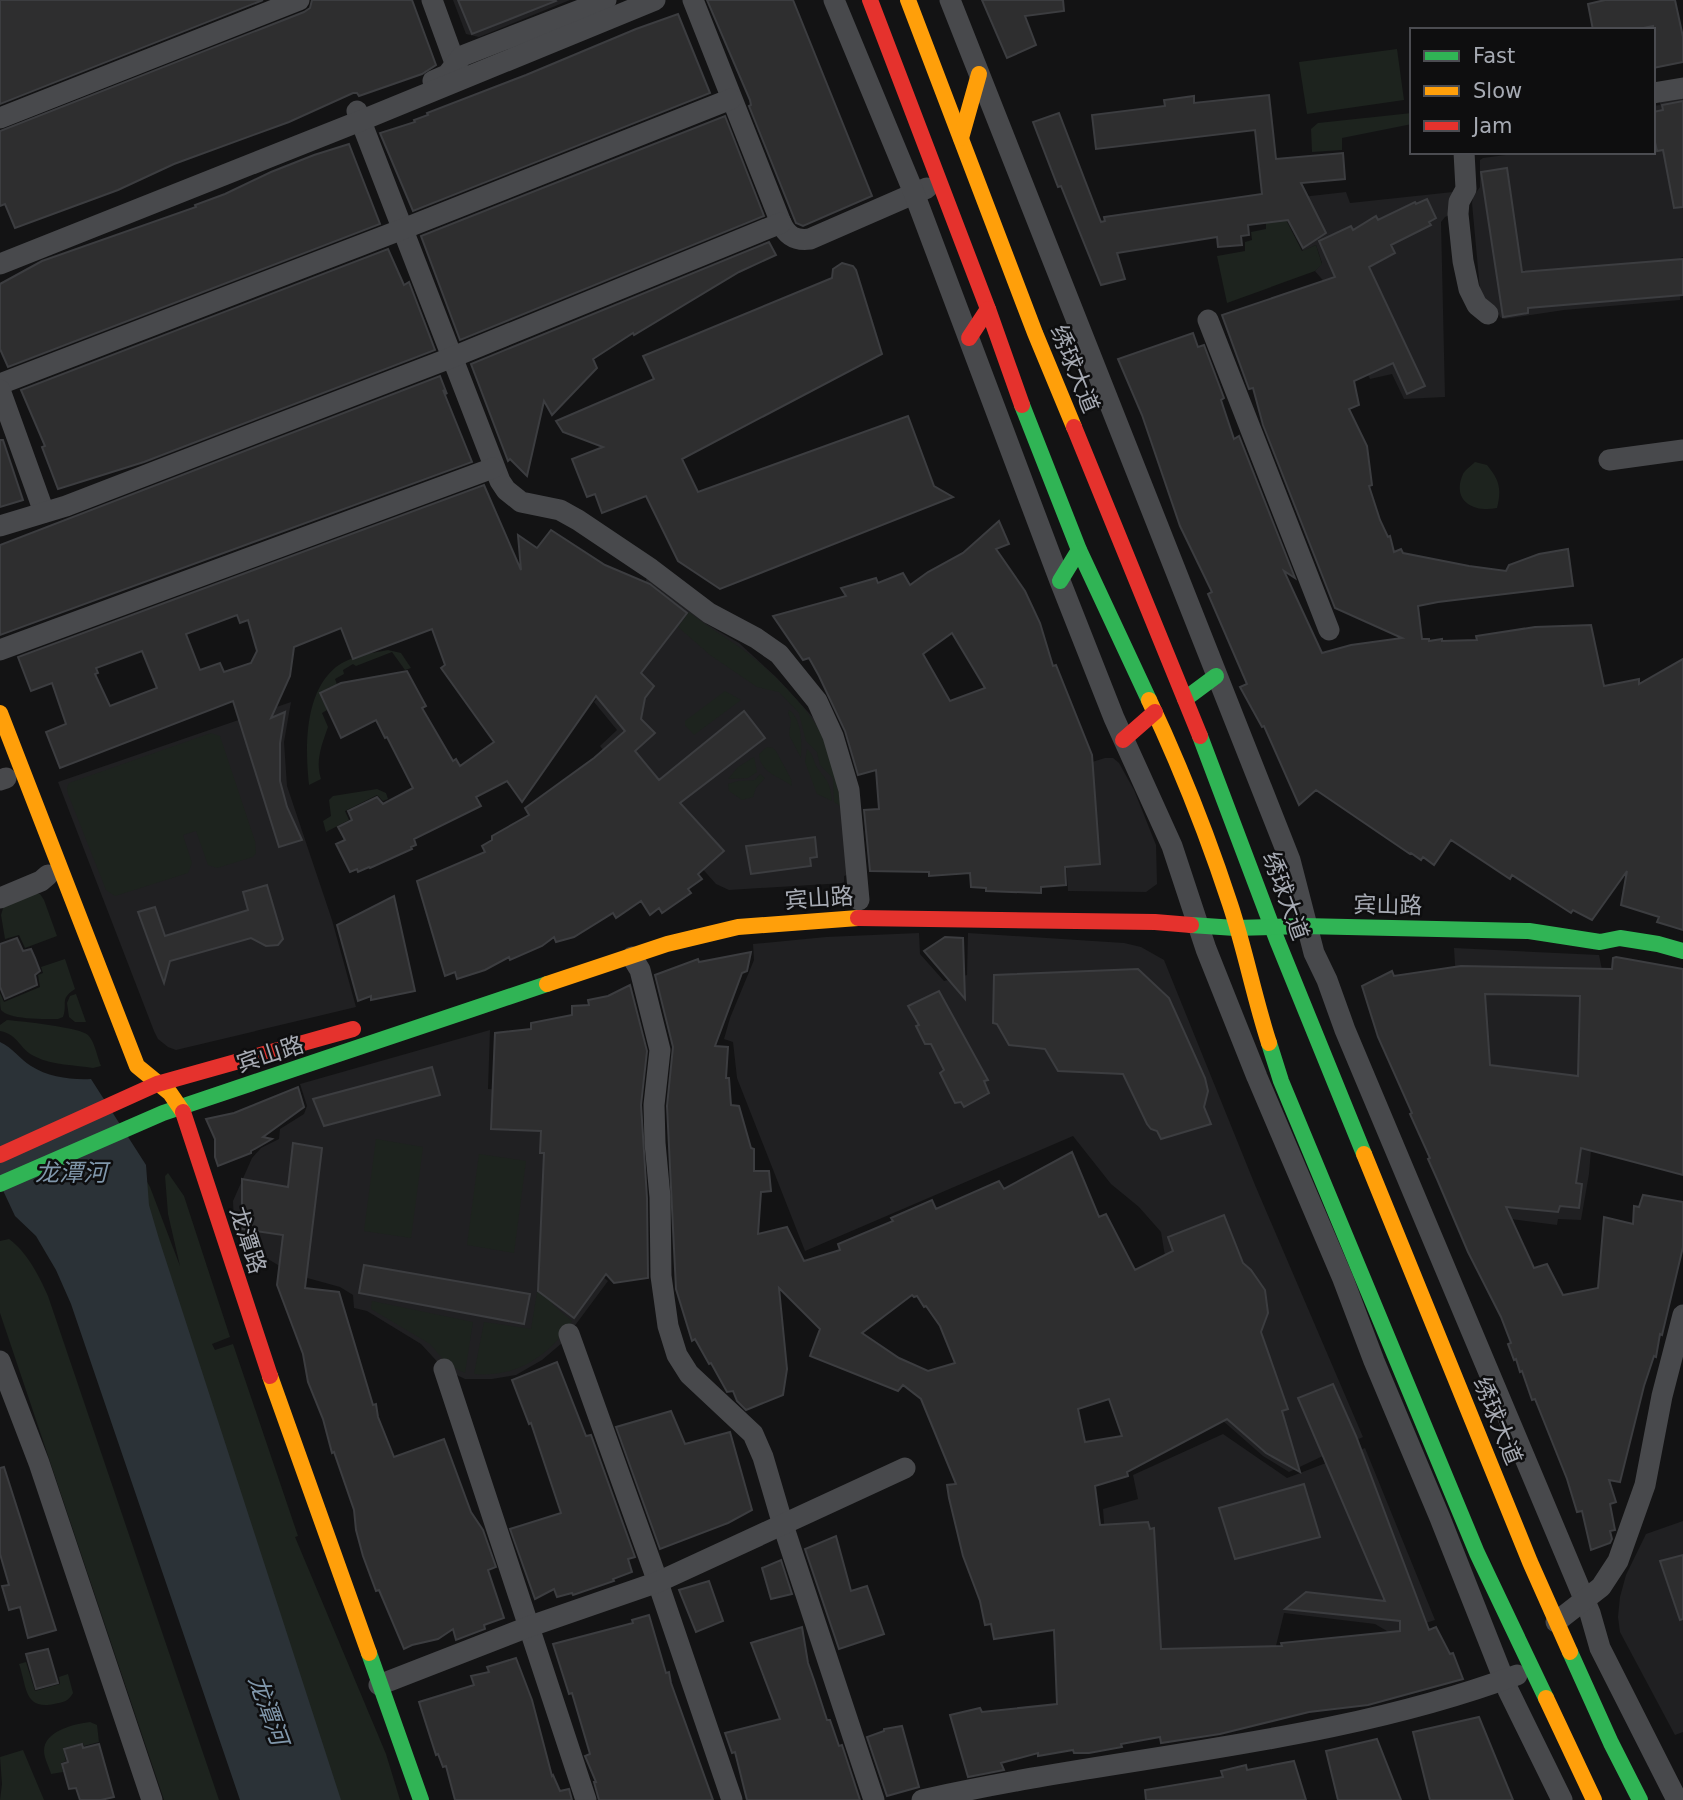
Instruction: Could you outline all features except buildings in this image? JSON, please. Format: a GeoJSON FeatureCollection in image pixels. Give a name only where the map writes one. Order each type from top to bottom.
{"type":"FeatureCollection","features":[{"type":"Feature","properties":{"kind":"main road"},"geometry":{"type":"LineString","coordinates":[[870,0],[988,309],[1036,444],[1079,550],[1155,712],[1208,839],[1205,906],[1235,928],[1281,1081],[1477,1553],[1594,1800]]}},
{"type":"Feature","properties":{"kind":"main road","name":"绣球大道"},"geometry":{"type":"LineString","coordinates":[[908,0],[1035,333],[1185,699],[1293,910],[1273,927],[1556,1622],[1640,1800]]}},
{"type":"Feature","properties":{"kind":"main road"},"geometry":{"type":"LineString","coordinates":[[961,138],[978,74]]}},
{"type":"Feature","properties":{"kind":"main road"},"geometry":{"type":"LineString","coordinates":[[969,338],[988,309]]}},
{"type":"Feature","properties":{"kind":"main road"},"geometry":{"type":"LineString","coordinates":[[1060,582],[1079,550]]}},
{"type":"Feature","properties":{"kind":"main road"},"geometry":{"type":"LineString","coordinates":[[1185,699],[1216,676]]}},
{"type":"Feature","properties":{"kind":"main road"},"geometry":{"type":"LineString","coordinates":[[1123,740],[1155,712]]}},
{"type":"Feature","properties":{"kind":"main road","name":"龙潭路"},"geometry":{"type":"LineString","coordinates":[[0,713],[137,1066],[170,1093],[181,1107],[255,1334],[421,1800]]}},
{"type":"Feature","properties":{"kind":"main road","name":"龙潭路"},"geometry":{"type":"LineString","coordinates":[[22,814],[123,1071],[168,1123],[409,1800]]}},
{"type":"Feature","properties":{"kind":"main road"},"geometry":{"type":"LineString","coordinates":[[900,902],[1053,907],[1154,906]]}},
{"type":"Feature","properties":{"kind":"main road","name":"宾山路"},"geometry":{"type":"LineString","coordinates":[[1205,906],[1293,910],[1529,931],[1600,942],[1620,938],[1683,951]]}},
{"type":"Feature","properties":{"kind":"main road","name":"宾山路"},"geometry":{"type":"LineString","coordinates":[[0,1184],[133,1125],[168,1123],[181,1107],[688,937],[737,927],[858,918],[1155,922],[1235,928],[1273,927],[1293,910]]}},
{"type":"Feature","properties":{"kind":"main road"},"geometry":{"type":"LineString","coordinates":[[406,1014],[634,938],[727,913]]}},
{"type":"Feature","properties":{"kind":"main road","name":"宾山路"},"geometry":{"type":"LineString","coordinates":[[1446,913],[1527,916],[1599,931],[1620,930],[1683,943]]}},
{"type":"Feature","properties":{"kind":"main road","name":"宾山路"},"geometry":{"type":"LineString","coordinates":[[0,1155],[157,1084],[366,1026]]}},
{"type":"Feature","properties":{"kind":"street"},"geometry":{"type":"LineString","coordinates":[[0,118],[299,0]]}},
{"type":"Feature","properties":{"kind":"street"},"geometry":{"type":"LineString","coordinates":[[432,0],[458,73]]}},
{"type":"Feature","properties":{"kind":"street"},"geometry":{"type":"LineString","coordinates":[[458,73],[462,56],[606,0]]}},
{"type":"Feature","properties":{"kind":"street"},"geometry":{"type":"LineString","coordinates":[[0,264],[458,73],[655,0]]}},
{"type":"Feature","properties":{"kind":"street"},"geometry":{"type":"LineString","coordinates":[[693,0],[788,235],[795,239],[810,239],[938,183]]}},
{"type":"Feature","properties":{"kind":"street"},"geometry":{"type":"LineString","coordinates":[[834,0],[914,193],[1060,582],[1123,740],[1172,846],[1205,906],[1199,926],[1257,1077],[1320,1222],[1506,1685],[1562,1800]]}},
{"type":"Feature","properties":{"kind":"street"},"geometry":{"type":"LineString","coordinates":[[950,0],[1290,860],[1293,910],[1327,980],[1345,1030],[1584,1599],[1600,1648],[1678,1800]]}},
{"type":"Feature","properties":{"kind":"street"},"geometry":{"type":"LineString","coordinates":[[1655,93],[1683,88]]}},
{"type":"Feature","properties":{"kind":"street"},"geometry":{"type":"LineString","coordinates":[[0,384],[731,99]]}},
{"type":"Feature","properties":{"kind":"street"},"geometry":{"type":"LineString","coordinates":[[359,116],[453,357],[493,468],[506,490],[521,502],[560,510],[652,569],[709,613],[756,638],[779,654],[817,701],[832,736],[849,790],[860,900]]}},
{"type":"Feature","properties":{"kind":"street"},"geometry":{"type":"LineString","coordinates":[[0,252],[359,116]]}},
{"type":"Feature","properties":{"kind":"street"},"geometry":{"type":"LineString","coordinates":[[1464,154],[1466,189],[1458,214],[1463,261],[1469,289],[1477,305],[1488,314]]}},
{"type":"Feature","properties":{"kind":"street"},"geometry":{"type":"LineString","coordinates":[[0,526],[65,506],[453,357],[781,223]]}},
{"type":"Feature","properties":{"kind":"street"},"geometry":{"type":"LineString","coordinates":[[1208,320],[1329,630]]}},
{"type":"Feature","properties":{"kind":"street"},"geometry":{"type":"LineString","coordinates":[[0,390],[44,512]]}},
{"type":"Feature","properties":{"kind":"street"},"geometry":{"type":"LineString","coordinates":[[1609,460],[1683,450]]}},
{"type":"Feature","properties":{"kind":"street"},"geometry":{"type":"LineString","coordinates":[[0,650],[493,468]]}},
{"type":"Feature","properties":{"kind":"street"},"geometry":{"type":"LineString","coordinates":[[0,898],[41,881],[48,875]]}},
{"type":"Feature","properties":{"kind":"street"},"geometry":{"type":"LineString","coordinates":[[632,957],[640,970],[660,1050],[654,1105],[655,1143],[660,1197],[661,1276],[668,1326],[677,1355],[689,1374],[753,1434],[763,1457],[874,1800]]}},
{"type":"Feature","properties":{"kind":"street"},"geometry":{"type":"LineString","coordinates":[[1447,1357],[1461,1308]]}},
{"type":"Feature","properties":{"kind":"street"},"geometry":{"type":"LineString","coordinates":[[1556,1622],[1601,1587],[1627,1539],[1645,1485],[1662,1396],[1683,1315]]}},
{"type":"Feature","properties":{"kind":"street"},"geometry":{"type":"LineString","coordinates":[[569,1334],[732,1800]]}},
{"type":"Feature","properties":{"kind":"street"},"geometry":{"type":"LineString","coordinates":[[0,1362],[39,1463],[152,1800]]}},
{"type":"Feature","properties":{"kind":"street"},"geometry":{"type":"LineString","coordinates":[[444,1369],[586,1800]]}},
{"type":"Feature","properties":{"kind":"street"},"geometry":{"type":"LineString","coordinates":[[1396,1414],[1404,1377]]}},
{"type":"Feature","properties":{"kind":"street"},"geometry":{"type":"LineString","coordinates":[[379,1685],[528,1627],[657,1582],[905,1468]]}},
{"type":"Feature","properties":{"kind":"street"},"geometry":{"type":"LineString","coordinates":[[1596,1707],[1600,1648]]}},
{"type":"Feature","properties":{"kind":"street"},"geometry":{"type":"LineString","coordinates":[[951,1800],[1002,1789],[1209,1758],[1308,1740],[1535,1675]]}},
{"type":"Feature","properties":{"kind":"street"},"geometry":{"type":"LineString","coordinates":[[922,1800],[1010,1780],[1305,1732],[1506,1685]]}},
{"type":"Feature","properties":{"kind":"shaded area"},"geometry":{"type":"Polygon","coordinates":[[[453,0],[570,0],[479,37],[466,34],[453,0]]]}},
{"type":"Feature","properties":{"kind":"shaded area"},"geometry":{"type":"Polygon","coordinates":[[[1397,49],[1404,100],[1307,114],[1299,62],[1397,49]]]}},
{"type":"Feature","properties":{"kind":"shaded area"},"geometry":{"type":"Polygon","coordinates":[[[1683,97],[1683,257],[1680,258],[1680,300],[1564,310],[1504,319],[1500,317],[1480,290],[1472,203],[1480,187],[1480,160],[1513,154],[1655,154],[1655,106],[1660,105],[1660,100],[1683,97]]]}},
{"type":"Feature","properties":{"kind":"shaded area"},"geometry":{"type":"Polygon","coordinates":[[[1410,113],[1410,124],[1342,138],[1342,150],[1312,152],[1311,129],[1318,123],[1410,113]]]}},
{"type":"Feature","properties":{"kind":"shaded area"},"geometry":{"type":"Polygon","coordinates":[[[1346,192],[1350,203],[1453,192],[1450,215],[1441,222],[1445,397],[1404,399],[1392,374],[1370,379],[1332,291],[1315,271],[1322,263],[1316,245],[1303,251],[1280,208],[1293,198],[1346,192]]]}},
{"type":"Feature","properties":{"kind":"shaded area"},"geometry":{"type":"Polygon","coordinates":[[[1280,208],[1302,251],[1316,245],[1322,264],[1315,271],[1227,303],[1217,256],[1245,251],[1245,242],[1252,240],[1251,232],[1266,229],[1266,220],[1280,208]]]}},
{"type":"Feature","properties":{"kind":"shaded area"},"geometry":{"type":"Polygon","coordinates":[[[1475,462],[1487,465],[1497,480],[1497,508],[1473,507],[1462,498],[1460,483],[1463,474],[1475,462]]]}},
{"type":"Feature","properties":{"kind":"shaded area"},"geometry":{"type":"Polygon","coordinates":[[[647,578],[708,625],[739,643],[777,678],[818,723],[828,746],[840,798],[850,874],[844,876],[844,883],[729,890],[716,884],[641,800],[600,746],[617,730],[594,702],[603,689],[647,578]]]}},
{"type":"Feature","properties":{"kind":"shaded area"},"geometry":{"type":"Polygon","coordinates":[[[689,612],[752,657],[804,708],[827,748],[842,807],[834,802],[833,778],[820,765],[817,752],[806,741],[799,713],[779,692],[757,687],[710,655],[678,627],[689,612]]]}},
{"type":"Feature","properties":{"kind":"shaded area"},"geometry":{"type":"Polygon","coordinates":[[[388,650],[401,653],[411,668],[405,670],[392,652],[356,666],[353,664],[335,679],[338,687],[333,690],[330,687],[319,693],[327,710],[322,713],[328,727],[319,759],[321,779],[309,785],[309,722],[312,706],[325,678],[348,660],[388,650]]]}},
{"type":"Feature","properties":{"kind":"shaded area"},"geometry":{"type":"Polygon","coordinates":[[[725,691],[741,700],[694,735],[685,725],[685,721],[725,691]]]}},
{"type":"Feature","properties":{"kind":"shaded area"},"geometry":{"type":"Polygon","coordinates":[[[291,702],[284,742],[287,786],[332,920],[356,1007],[176,1050],[158,1039],[154,1031],[58,782],[291,702]]]}},
{"type":"Feature","properties":{"kind":"shaded area"},"geometry":{"type":"Polygon","coordinates":[[[789,710],[799,725],[801,758],[789,735],[789,710]]]}},
{"type":"Feature","properties":{"kind":"shaded area"},"geometry":{"type":"Polygon","coordinates":[[[211,733],[220,736],[255,841],[256,853],[253,857],[217,868],[208,865],[196,831],[183,835],[192,863],[188,873],[115,896],[106,890],[68,794],[69,783],[211,733]]]}},
{"type":"Feature","properties":{"kind":"shaded area"},"geometry":{"type":"Polygon","coordinates":[[[767,747],[776,751],[792,786],[763,766],[759,754],[767,747]]]}},
{"type":"Feature","properties":{"kind":"shaded area"},"geometry":{"type":"Polygon","coordinates":[[[807,749],[831,790],[832,801],[817,794],[805,762],[807,749]]]}},
{"type":"Feature","properties":{"kind":"shaded area"},"geometry":{"type":"Polygon","coordinates":[[[754,757],[757,772],[748,778],[728,779],[738,767],[754,757]]]}},
{"type":"Feature","properties":{"kind":"shaded area"},"geometry":{"type":"Polygon","coordinates":[[[1113,758],[1119,763],[1134,790],[1156,845],[1157,884],[1146,892],[1068,891],[1060,772],[1113,758]]]}},
{"type":"Feature","properties":{"kind":"shaded area"},"geometry":{"type":"Polygon","coordinates":[[[760,774],[765,778],[756,788],[753,797],[742,800],[729,791],[728,784],[755,780],[760,774]]]}},
{"type":"Feature","properties":{"kind":"shaded area"},"geometry":{"type":"Polygon","coordinates":[[[377,789],[386,793],[388,799],[383,801],[377,795],[345,811],[349,820],[326,832],[323,821],[331,816],[329,800],[333,796],[377,789]]]}},
{"type":"Feature","properties":{"kind":"shaded area"},"geometry":{"type":"Polygon","coordinates":[[[40,894],[44,900],[57,936],[25,948],[19,935],[5,939],[1,915],[4,905],[40,894]]]}},
{"type":"Feature","properties":{"kind":"shaded area"},"geometry":{"type":"Polygon","coordinates":[[[919,933],[920,954],[944,981],[967,975],[968,933],[1124,943],[1141,947],[1164,960],[1255,1185],[1363,1437],[1289,1472],[1263,1456],[1214,1413],[1165,1256],[1161,1232],[1139,1207],[1111,1184],[1073,1136],[805,1251],[737,1078],[733,1042],[724,1039],[754,960],[753,944],[826,937],[919,933]]]}},
{"type":"Feature","properties":{"kind":"shaded area"},"geometry":{"type":"Polygon","coordinates":[[[1454,948],[1599,955],[1605,984],[1589,1174],[1581,1220],[1558,1219],[1557,1225],[1496,1217],[1457,996],[1454,948]]]}},
{"type":"Feature","properties":{"kind":"shaded area"},"geometry":{"type":"Polygon","coordinates":[[[65,959],[75,989],[65,999],[63,1017],[28,1018],[12,1016],[1,1010],[0,993],[4,1002],[40,987],[38,975],[43,973],[41,967],[65,959]]]}},
{"type":"Feature","properties":{"kind":"shaded area"},"geometry":{"type":"Polygon","coordinates":[[[76,994],[86,1022],[75,1022],[69,1017],[67,1003],[70,996],[76,994]]]}},
{"type":"Feature","properties":{"kind":"shaded area"},"geometry":{"type":"Polygon","coordinates":[[[7,1020],[83,1032],[92,1042],[101,1066],[93,1068],[49,1062],[36,1057],[12,1036],[0,1031],[0,1025],[7,1020]]]}},
{"type":"Feature","properties":{"kind":"shaded area"},"geometry":{"type":"Polygon","coordinates":[[[490,1030],[488,1089],[573,1095],[583,1259],[608,1281],[562,1343],[542,1360],[516,1375],[492,1379],[465,1379],[444,1369],[421,1344],[367,1311],[354,1308],[353,1295],[340,1287],[293,1274],[268,1259],[261,1260],[244,1240],[234,1222],[233,1201],[252,1158],[261,1148],[279,1139],[280,1129],[304,1114],[307,1106],[300,1084],[490,1030]]]}},
{"type":"Feature","properties":{"kind":"shaded area"},"geometry":{"type":"Polygon","coordinates":[[[376,1139],[423,1147],[411,1238],[364,1231],[376,1139]]]}},
{"type":"Feature","properties":{"kind":"shaded area"},"geometry":{"type":"Polygon","coordinates":[[[479,1154],[526,1161],[514,1253],[467,1245],[479,1154]]]}},
{"type":"Feature","properties":{"kind":"shaded area"},"geometry":{"type":"Polygon","coordinates":[[[139,1168],[150,1187],[180,1266],[168,1214],[165,1176],[168,1173],[184,1196],[230,1337],[212,1344],[215,1350],[233,1344],[298,1536],[295,1537],[386,1754],[400,1800],[251,1800],[139,1168]]]}},
{"type":"Feature","properties":{"kind":"shaded area"},"geometry":{"type":"Polygon","coordinates":[[[9,1239],[27,1257],[48,1296],[219,1800],[164,1800],[0,1313],[0,1241],[9,1239]]]}},
{"type":"Feature","properties":{"kind":"shaded area"},"geometry":{"type":"Polygon","coordinates":[[[539,1280],[565,1283],[552,1304],[572,1321],[553,1345],[530,1362],[504,1372],[474,1374],[484,1322],[531,1329],[539,1280]]]}},
{"type":"Feature","properties":{"kind":"shaded area"},"geometry":{"type":"Polygon","coordinates":[[[372,1301],[473,1322],[465,1373],[448,1365],[430,1344],[371,1309],[372,1301]]]}},
{"type":"Feature","properties":{"kind":"shaded area"},"geometry":{"type":"Polygon","coordinates":[[[1223,1434],[1287,1478],[1365,1448],[1435,1620],[1392,1634],[1375,1624],[1284,1613],[1266,1687],[1117,1693],[1103,1509],[1138,1499],[1133,1475],[1223,1434]]]}},
{"type":"Feature","properties":{"kind":"shaded area"},"geometry":{"type":"Polygon","coordinates":[[[1683,1521],[1683,1732],[1675,1735],[1620,1632],[1618,1617],[1626,1575],[1646,1534],[1683,1521]]]}},
{"type":"Feature","properties":{"kind":"shaded area"},"geometry":{"type":"Polygon","coordinates":[[[26,1662],[35,1691],[60,1684],[59,1677],[68,1674],[73,1693],[71,1696],[54,1704],[37,1704],[28,1695],[19,1664],[26,1662]]]}},
{"type":"Feature","properties":{"kind":"shaded area"},"geometry":{"type":"Polygon","coordinates":[[[90,1722],[97,1725],[99,1742],[63,1748],[66,1761],[61,1763],[63,1772],[51,1774],[44,1751],[49,1738],[68,1727],[90,1722]]]}},
{"type":"Feature","properties":{"kind":"shaded area"},"geometry":{"type":"Polygon","coordinates":[[[23,1750],[44,1800],[0,1800],[0,1757],[23,1750]]]}},
{"type":"Feature","properties":{"kind":"water","name":"龙潭河"},"geometry":{"type":"Polygon","coordinates":[[[0,1042],[31,1066],[45,1073],[91,1079],[146,1165],[149,1205],[159,1239],[341,1800],[240,1800],[71,1304],[56,1270],[36,1236],[15,1216],[0,1184],[0,1042]]]}},
{"type":"Feature","properties":{"kind":"traffic: fast"},"geometry":{"type":"LineString","coordinates":[[1022,405],[1079,550],[1149,700]]}},
{"type":"Feature","properties":{"kind":"traffic: fast"},"geometry":{"type":"LineString","coordinates":[[1060,581],[1079,550]]}},
{"type":"Feature","properties":{"kind":"traffic: fast"},"geometry":{"type":"LineString","coordinates":[[1185,699],[1216,676]]}},
{"type":"Feature","properties":{"kind":"traffic: fast"},"geometry":{"type":"LineString","coordinates":[[1200,736],[1277,940],[1364,1154]]}},
{"type":"Feature","properties":{"kind":"traffic: fast"},"geometry":{"type":"LineString","coordinates":[[1191,925],[1235,928],[1303,926],[1529,931],[1600,942],[1620,938],[1683,951]]}},
{"type":"Feature","properties":{"kind":"traffic: fast"},"geometry":{"type":"LineString","coordinates":[[0,1184],[163,1113],[547,984]]}},
{"type":"Feature","properties":{"kind":"traffic: fast"},"geometry":{"type":"LineString","coordinates":[[1269,1043],[1281,1081],[1477,1553],[1546,1698]]}},
{"type":"Feature","properties":{"kind":"traffic: fast"},"geometry":{"type":"LineString","coordinates":[[1570,1652],[1640,1800]]}},
{"type":"Feature","properties":{"kind":"traffic: fast"},"geometry":{"type":"LineString","coordinates":[[369,1653],[421,1800]]}},
{"type":"Feature","properties":{"kind":"traffic: slow"},"geometry":{"type":"LineString","coordinates":[[908,0],[1035,333],[1074,427]]}},
{"type":"Feature","properties":{"kind":"traffic: slow"},"geometry":{"type":"LineString","coordinates":[[961,138],[979,74]]}},
{"type":"Feature","properties":{"kind":"traffic: slow"},"geometry":{"type":"LineString","coordinates":[[1149,700],[1182,775],[1221,878],[1269,1043]]}},
{"type":"Feature","properties":{"kind":"traffic: slow"},"geometry":{"type":"LineString","coordinates":[[0,713],[137,1066],[170,1093],[183,1112]]}},
{"type":"Feature","properties":{"kind":"traffic: slow"},"geometry":{"type":"LineString","coordinates":[[547,984],[667,944],[738,927],[858,918]]}},
{"type":"Feature","properties":{"kind":"traffic: slow"},"geometry":{"type":"LineString","coordinates":[[1364,1154],[1530,1562],[1570,1652]]}},
{"type":"Feature","properties":{"kind":"traffic: slow"},"geometry":{"type":"LineString","coordinates":[[270,1376],[369,1653]]}},
{"type":"Feature","properties":{"kind":"traffic: slow"},"geometry":{"type":"LineString","coordinates":[[1546,1698],[1594,1800]]}},
{"type":"Feature","properties":{"kind":"traffic: jam"},"geometry":{"type":"LineString","coordinates":[[870,0],[1022,405]]}},
{"type":"Feature","properties":{"kind":"traffic: jam"},"geometry":{"type":"LineString","coordinates":[[969,338],[988,309]]}},
{"type":"Feature","properties":{"kind":"traffic: jam"},"geometry":{"type":"LineString","coordinates":[[1074,427],[1200,736]]}},
{"type":"Feature","properties":{"kind":"traffic: jam"},"geometry":{"type":"LineString","coordinates":[[1123,740],[1155,712]]}},
{"type":"Feature","properties":{"kind":"traffic: jam"},"geometry":{"type":"LineString","coordinates":[[858,918],[1155,922],[1191,925]]}},
{"type":"Feature","properties":{"kind":"traffic: jam"},"geometry":{"type":"LineString","coordinates":[[0,1155],[157,1084],[353,1029]]}},
{"type":"Feature","properties":{"kind":"traffic: jam"},"geometry":{"type":"LineString","coordinates":[[183,1112],[270,1376]]}}]}
